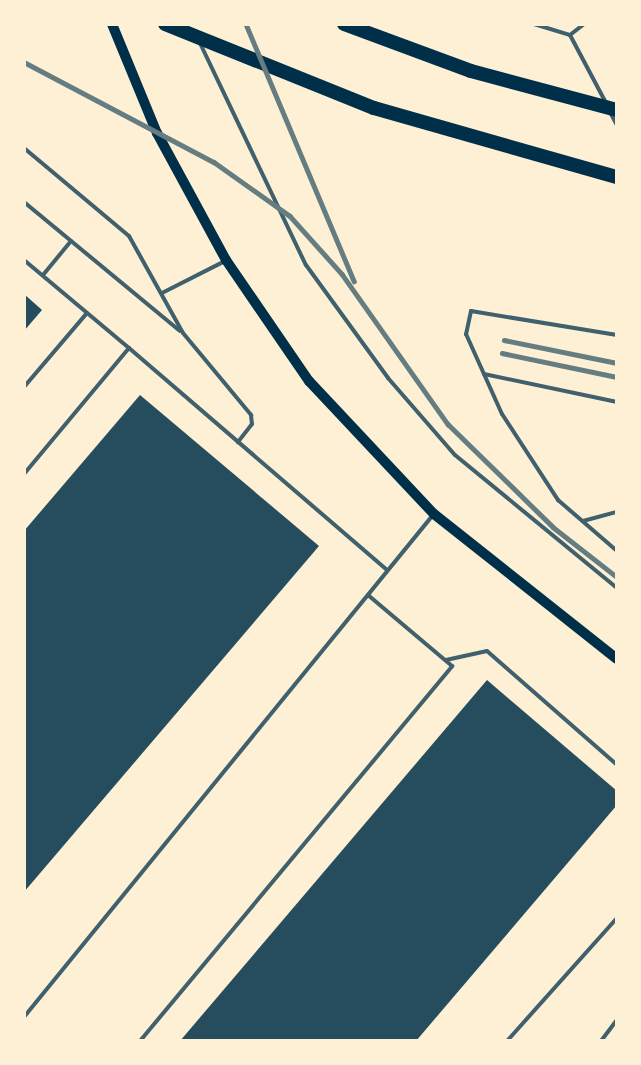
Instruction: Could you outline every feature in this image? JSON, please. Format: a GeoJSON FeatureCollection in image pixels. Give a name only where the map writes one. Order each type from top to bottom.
{"type":"FeatureCollection","features":[{"type":"Feature","properties":{"kind":"highway"},"geometry":{"type":"LineString","coordinates":[[165,24],[374,108],[617,177]]}},
{"type":"Feature","properties":{"kind":"highway"},"geometry":{"type":"LineString","coordinates":[[344,24],[471,71],[617,110]]}},
{"type":"Feature","properties":{"kind":"main road"},"geometry":{"type":"LineString","coordinates":[[112,24],[157,133],[226,260],[309,381],[434,514],[617,659]]}},
{"type":"Feature","properties":{"kind":"lane"},"geometry":{"type":"LineString","coordinates":[[191,24],[306,265],[388,378],[455,455],[617,588]]}},
{"type":"Feature","properties":{"kind":"lane"},"geometry":{"type":"LineString","coordinates":[[534,24],[570,35],[617,125]]}},
{"type":"Feature","properties":{"kind":"lane"},"geometry":{"type":"LineString","coordinates":[[570,35],[584,24]]}},
{"type":"Feature","properties":{"kind":"lane"},"geometry":{"type":"LineString","coordinates":[[24,148],[129,236],[183,333]]}},
{"type":"Feature","properties":{"kind":"lane"},"geometry":{"type":"LineString","coordinates":[[24,202],[183,333],[251,416],[252,424],[238,442]]}},
{"type":"Feature","properties":{"kind":"lane"},"geometry":{"type":"LineString","coordinates":[[43,275],[71,241]]}},
{"type":"Feature","properties":{"kind":"lane"},"geometry":{"type":"LineString","coordinates":[[24,260],[387,570]]}},
{"type":"Feature","properties":{"kind":"lane"},"geometry":{"type":"LineString","coordinates":[[162,293],[226,260]]}},
{"type":"Feature","properties":{"kind":"lane"},"geometry":{"type":"LineString","coordinates":[[617,335],[471,311],[466,334],[502,414],[558,500],[617,551]]}},
{"type":"Feature","properties":{"kind":"lane"},"geometry":{"type":"LineString","coordinates":[[24,387],[87,313]]}},
{"type":"Feature","properties":{"kind":"lane"},"geometry":{"type":"LineString","coordinates":[[24,474],[129,348]]}},
{"type":"Feature","properties":{"kind":"lane"},"geometry":{"type":"LineString","coordinates":[[484,374],[617,402]]}},
{"type":"Feature","properties":{"kind":"lane"},"geometry":{"type":"LineString","coordinates":[[582,521],[617,512]]}},
{"type":"Feature","properties":{"kind":"lane"},"geometry":{"type":"LineString","coordinates":[[24,1017],[434,514]]}},
{"type":"Feature","properties":{"kind":"lane"},"geometry":{"type":"LineString","coordinates":[[140,1041],[452,666],[368,596]]}},
{"type":"Feature","properties":{"kind":"lane"},"geometry":{"type":"LineString","coordinates":[[446,660],[487,651],[617,765]]}},
{"type":"Feature","properties":{"kind":"lane"},"geometry":{"type":"LineString","coordinates":[[507,1041],[617,918]]}},
{"type":"Feature","properties":{"kind":"lane"},"geometry":{"type":"LineString","coordinates":[[601,1041],[617,1020]]}},
{"type":"Feature","properties":{"kind":"building"},"geometry":{"type":"Polygon","coordinates":[[[24,294],[42,310],[24,331],[24,294]]]}},
{"type":"Feature","properties":{"kind":"building"},"geometry":{"type":"Polygon","coordinates":[[[140,395],[319,546],[24,892],[24,531],[140,395]]]}},
{"type":"Feature","properties":{"kind":"building"},"geometry":{"type":"Polygon","coordinates":[[[487,680],[617,791],[617,805],[416,1041],[180,1041],[487,680]]]}},
{"type":"Feature","properties":{"kind":"railway"},"geometry":{"type":"LineString","coordinates":[[246,24],[354,281]]}},
{"type":"Feature","properties":{"kind":"railway"},"geometry":{"type":"LineString","coordinates":[[24,62],[214,162],[290,216],[342,274],[448,424],[553,527],[617,577]]}},
{"type":"Feature","properties":{"kind":"railway"},"geometry":{"type":"LineString","coordinates":[[504,340],[617,363]]}},
{"type":"Feature","properties":{"kind":"railway"},"geometry":{"type":"LineString","coordinates":[[502,353],[617,377]]}}]}
